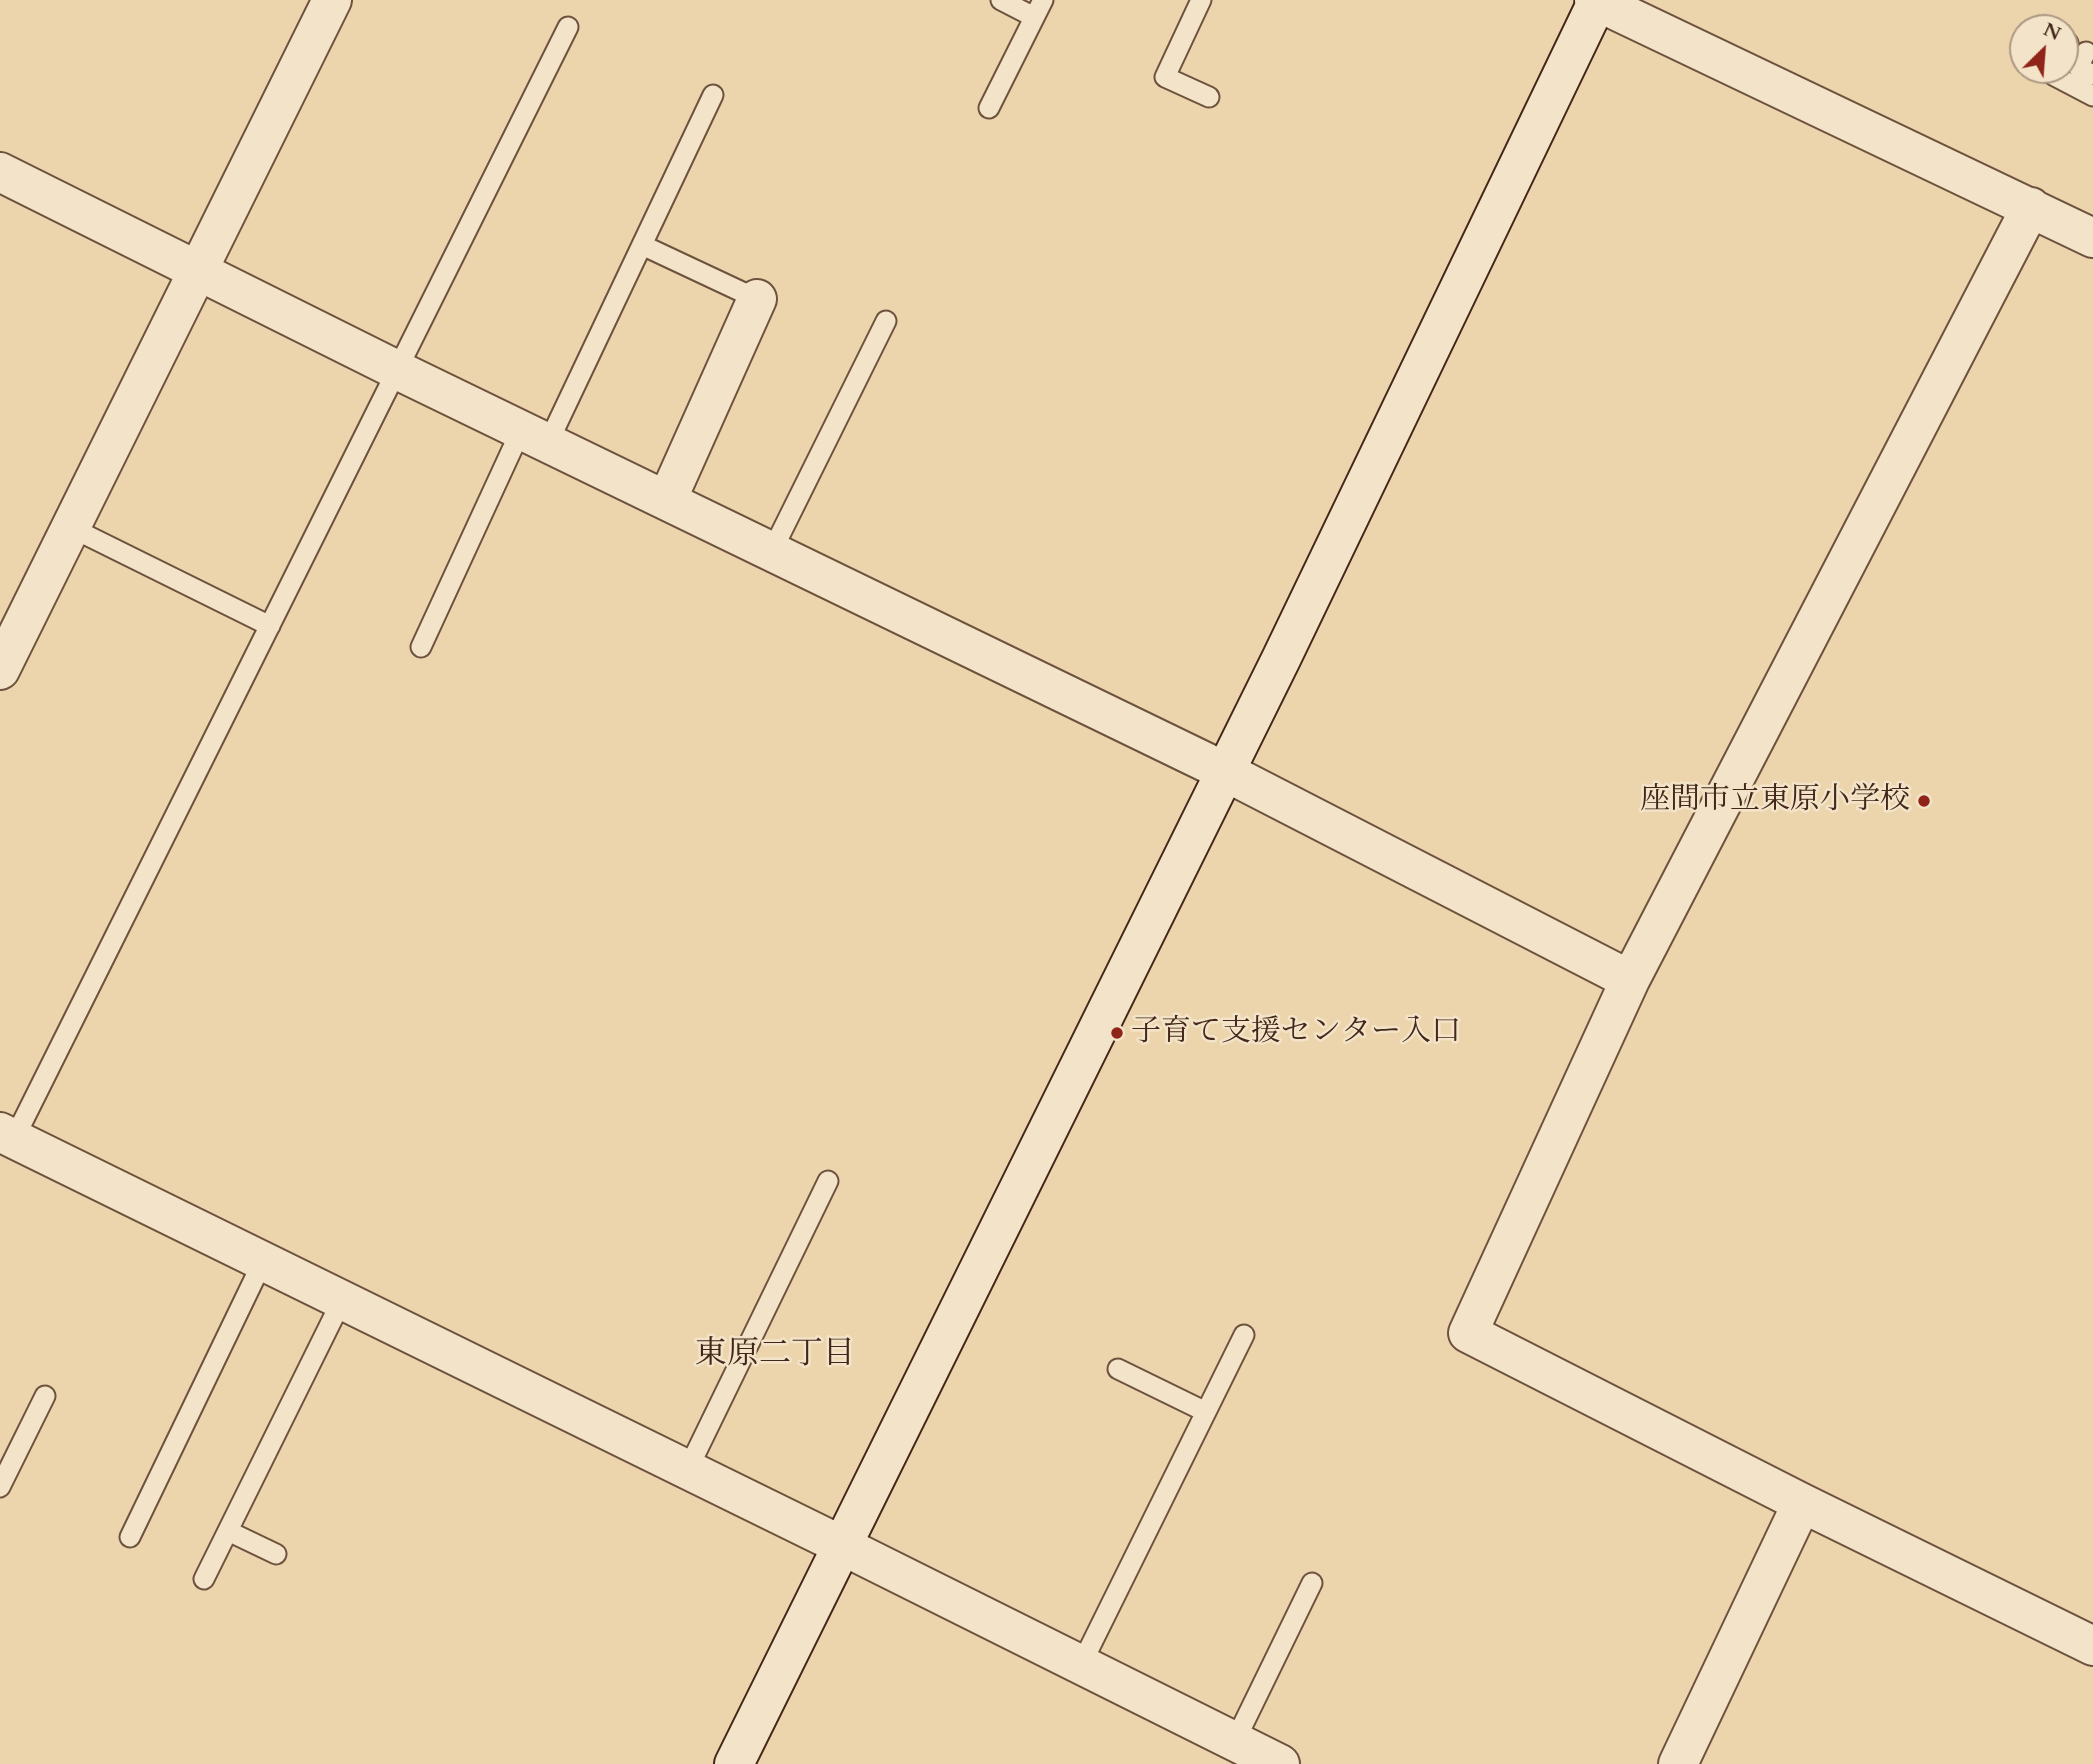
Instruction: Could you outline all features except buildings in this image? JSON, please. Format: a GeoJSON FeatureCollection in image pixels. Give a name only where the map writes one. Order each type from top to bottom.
{"type":"FeatureCollection","features":[{"type":"Feature","properties":{"kind":"street"},"geometry":{"type":"LineString","coordinates":[[0,670],[331,0]]}},
{"type":"Feature","properties":{"kind":"street"},"geometry":{"type":"LineString","coordinates":[[734,1764],[1281,659],[1596,1],[2093,238]]}},
{"type":"Feature","properties":{"kind":"street"},"geometry":{"type":"LineString","coordinates":[[0,172],[397,370],[1224,771],[1630,980]]}},
{"type":"Feature","properties":{"kind":"street"},"geometry":{"type":"LineString","coordinates":[[2031,207],[1630,980],[1468,1333],[1802,1503],[2093,1646]]}},
{"type":"Feature","properties":{"kind":"street"},"geometry":{"type":"LineString","coordinates":[[667,500],[757,299]]}},
{"type":"Feature","properties":{"kind":"street"},"geometry":{"type":"LineString","coordinates":[[7,1136],[843,1545],[1280,1764]]}},
{"type":"Feature","properties":{"kind":"street"},"geometry":{"type":"LineString","coordinates":[[1678,1764],[1802,1503]]}},
{"type":"Feature","properties":{"kind":"lane"},"geometry":{"type":"LineString","coordinates":[[989,108],[1039,9],[1001,0]]}},
{"type":"Feature","properties":{"kind":"lane"},"geometry":{"type":"LineString","coordinates":[[1201,0],[1166,76],[1209,97]]}},
{"type":"Feature","properties":{"kind":"lane"},"geometry":{"type":"LineString","coordinates":[[7,1136],[270,626],[568,27]]}},
{"type":"Feature","properties":{"kind":"lane"},"geometry":{"type":"LineString","coordinates":[[2086,52],[2078,67],[2093,75]]}},
{"type":"Feature","properties":{"kind":"lane"},"geometry":{"type":"LineString","coordinates":[[2070,84],[2093,96]]}},
{"type":"Feature","properties":{"kind":"lane"},"geometry":{"type":"LineString","coordinates":[[421,647],[642,245],[713,95]]}},
{"type":"Feature","properties":{"kind":"lane"},"geometry":{"type":"LineString","coordinates":[[642,245],[757,299]]}},
{"type":"Feature","properties":{"kind":"lane"},"geometry":{"type":"LineString","coordinates":[[772,551],[886,321]]}},
{"type":"Feature","properties":{"kind":"lane"},"geometry":{"type":"LineString","coordinates":[[71,527],[270,626]]}},
{"type":"Feature","properties":{"kind":"lane"},"geometry":{"type":"LineString","coordinates":[[688,1469],[828,1181]]}},
{"type":"Feature","properties":{"kind":"lane"},"geometry":{"type":"LineString","coordinates":[[130,1537],[263,1261]]}},
{"type":"Feature","properties":{"kind":"lane"},"geometry":{"type":"LineString","coordinates":[[205,1579],[342,1300]]}},
{"type":"Feature","properties":{"kind":"lane"},"geometry":{"type":"LineString","coordinates":[[1081,1665],[1244,1335]]}},
{"type":"Feature","properties":{"kind":"lane"},"geometry":{"type":"LineString","coordinates":[[1118,1368],[1206,1412]]}},
{"type":"Feature","properties":{"kind":"lane"},"geometry":{"type":"LineString","coordinates":[[0,1487],[45,1396]]}},
{"type":"Feature","properties":{"kind":"lane"},"geometry":{"type":"LineString","coordinates":[[228,1531],[276,1554]]}},
{"type":"Feature","properties":{"kind":"lane"},"geometry":{"type":"LineString","coordinates":[[1235,1741],[1312,1583]]}},
{"type":"Feature","properties":{"kind":"place","name":"座間市立東原小学校"},"geometry":{"type":"Point","coordinates":[1924,801]}},
{"type":"Feature","properties":{"kind":"place","name":"子育て支援センター入口"},"geometry":{"type":"Point","coordinates":[1117,1033]}},
{"type":"Feature","properties":{"kind":"district","name":"東原二丁目"},"geometry":{"type":"Point","coordinates":[775,1356]}}]}
